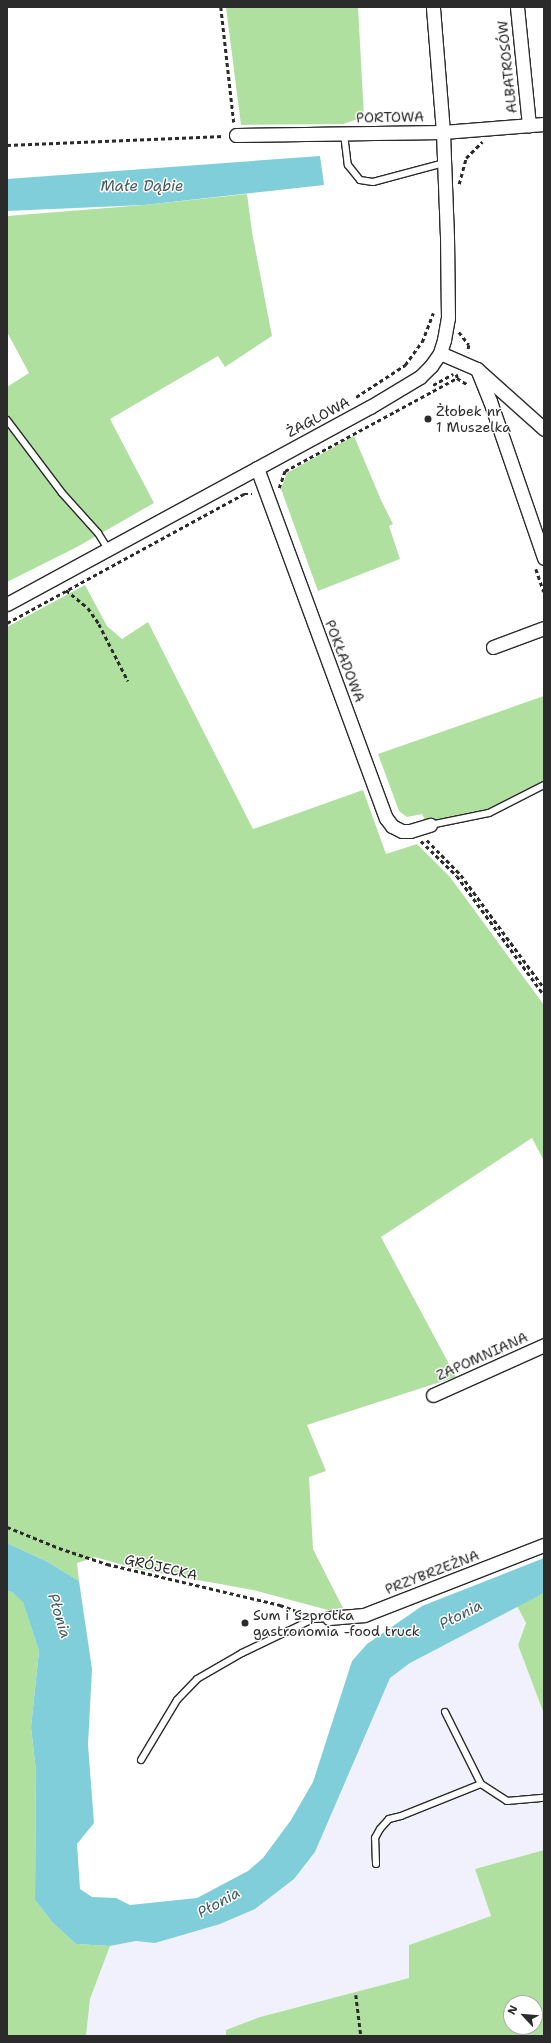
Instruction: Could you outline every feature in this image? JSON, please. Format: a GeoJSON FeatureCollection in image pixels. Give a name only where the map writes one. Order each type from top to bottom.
{"type":"FeatureCollection","features":[{"type":"Feature","properties":{"kind":"street","name":"ŻAGLOWA"},"geometry":{"type":"LineString","coordinates":[[7,604],[370,407],[420,377],[431,366],[440,353],[446,334],[448,318],[443,132],[433,7]]}},
{"type":"Feature","properties":{"kind":"street","name":"ALBATROSÓW"},"geometry":{"type":"LineString","coordinates":[[517,7],[529,124]]}},
{"type":"Feature","properties":{"kind":"street","name":"PORTOWA"},"geometry":{"type":"LineString","coordinates":[[236,135],[443,132],[544,124]]}},
{"type":"Feature","properties":{"kind":"street"},"geometry":{"type":"LineString","coordinates":[[440,353],[477,369],[544,429]]}},
{"type":"Feature","properties":{"kind":"street"},"geometry":{"type":"LineString","coordinates":[[477,369],[490,401],[544,558]]}},
{"type":"Feature","properties":{"kind":"street","name":"POKŁADOWA"},"geometry":{"type":"LineString","coordinates":[[256,468],[386,818],[392,826],[399,830],[424,827]]}},
{"type":"Feature","properties":{"kind":"street"},"geometry":{"type":"LineString","coordinates":[[493,647],[544,628]]}},
{"type":"Feature","properties":{"kind":"street","name":"ZAPOMNIANA"},"geometry":{"type":"LineString","coordinates":[[433,1395],[544,1345]]}},
{"type":"Feature","properties":{"kind":"street","name":"PRZYBRZEŻNA"},"geometry":{"type":"LineString","coordinates":[[329,1618],[364,1615],[544,1545]]}},
{"type":"Feature","properties":{"kind":"lane"},"geometry":{"type":"LineString","coordinates":[[344,134],[348,165],[360,180],[373,182],[444,163]]}},
{"type":"Feature","properties":{"kind":"lane"},"geometry":{"type":"LineString","coordinates":[[7,420],[62,493],[98,533],[108,549]]}},
{"type":"Feature","properties":{"kind":"lane"},"geometry":{"type":"LineString","coordinates":[[424,827],[489,814],[544,785]]}},
{"type":"Feature","properties":{"kind":"lane"},"geometry":{"type":"LineString","coordinates":[[141,1760],[177,1700],[197,1679],[242,1652],[313,1619],[329,1618]]}},
{"type":"Feature","properties":{"kind":"lane"},"geometry":{"type":"LineString","coordinates":[[445,1712],[481,1784],[507,1801],[544,1798]]}},
{"type":"Feature","properties":{"kind":"lane"},"geometry":{"type":"LineString","coordinates":[[376,1864],[375,1838],[380,1828],[389,1819],[481,1784]]}},
{"type":"Feature","properties":{"kind":"path"},"geometry":{"type":"LineString","coordinates":[[7,145],[236,135],[221,7]]}},
{"type":"Feature","properties":{"kind":"path"},"geometry":{"type":"LineString","coordinates":[[458,187],[466,158],[485,139]]}},
{"type":"Feature","properties":{"kind":"path"},"geometry":{"type":"LineString","coordinates":[[355,398],[405,365],[422,342],[434,312]]}},
{"type":"Feature","properties":{"kind":"path"},"geometry":{"type":"LineString","coordinates":[[278,490],[285,472],[457,378],[456,372]]}},
{"type":"Feature","properties":{"kind":"path"},"geometry":{"type":"LineString","coordinates":[[7,623],[244,494],[256,496]]}},
{"type":"Feature","properties":{"kind":"path"},"geometry":{"type":"LineString","coordinates":[[57,577],[67,591],[88,608],[128,681]]}},
{"type":"Feature","properties":{"kind":"path"},"geometry":{"type":"LineString","coordinates":[[424,827],[430,843],[461,875],[544,988]]}},
{"type":"Feature","properties":{"kind":"path"},"geometry":{"type":"LineString","coordinates":[[424,827],[421,840],[457,876],[544,995]]}},
{"type":"Feature","properties":{"kind":"path","name":"GRÓJECKA"},"geometry":{"type":"LineString","coordinates":[[7,1527],[94,1560],[135,1572],[280,1605],[313,1619]]}},
{"type":"Feature","properties":{"kind":"path"},"geometry":{"type":"LineString","coordinates":[[356,1996],[361,2036]]}},
{"type":"Feature","properties":{"kind":"shaded area"},"geometry":{"type":"Polygon","coordinates":[[[517,1606],[526,1623],[518,1645],[544,1714],[544,1850],[475,1869],[491,1916],[409,1945],[409,1978],[260,2017],[227,2030],[226,2036],[86,2036],[90,1999],[110,1946],[136,1941],[155,1943],[255,1909],[294,1879],[315,1852],[390,1678],[410,1663],[517,1606]]]}},
{"type":"Feature","properties":{"kind":"green space"},"geometry":{"type":"Polygon","coordinates":[[[226,7],[358,7],[364,117],[343,124],[241,125],[226,7]]]}},
{"type":"Feature","properties":{"kind":"green space"},"geometry":{"type":"Polygon","coordinates":[[[247,194],[252,232],[272,336],[225,367],[218,356],[110,419],[154,503],[77,547],[7,582],[7,387],[29,373],[7,332],[7,216],[144,205],[247,194]]]}},
{"type":"Feature","properties":{"kind":"green space"},"geometry":{"type":"Polygon","coordinates":[[[354,436],[381,500],[393,524],[389,526],[400,559],[318,591],[281,489],[287,473],[354,436]]]}},
{"type":"Feature","properties":{"kind":"green space"},"geometry":{"type":"Polygon","coordinates":[[[85,585],[107,626],[122,639],[148,622],[253,829],[363,790],[386,854],[417,844],[450,877],[544,1005],[544,1161],[532,1138],[381,1237],[456,1377],[307,1425],[326,1471],[309,1477],[313,1549],[343,1608],[328,1610],[253,1590],[137,1569],[95,1557],[77,1563],[79,1581],[48,1562],[7,1543],[7,627],[85,585]]]}},
{"type":"Feature","properties":{"kind":"green space"},"geometry":{"type":"Polygon","coordinates":[[[544,696],[544,781],[487,810],[426,823],[422,814],[407,817],[399,811],[378,754],[544,696]]]}},
{"type":"Feature","properties":{"kind":"green space"},"geometry":{"type":"Polygon","coordinates":[[[7,1591],[12,1592],[23,1601],[39,1651],[31,1727],[36,1771],[35,1900],[53,1923],[76,1944],[110,1946],[90,1999],[86,2036],[7,2036],[7,1591]]]}},
{"type":"Feature","properties":{"kind":"green space"},"geometry":{"type":"Polygon","coordinates":[[[544,1593],[544,1714],[518,1645],[526,1623],[517,1606],[544,1593]]]}},
{"type":"Feature","properties":{"kind":"green space"},"geometry":{"type":"Polygon","coordinates":[[[544,1850],[544,2036],[226,2036],[226,2030],[260,2017],[409,1978],[409,1945],[491,1916],[475,1869],[544,1850]]]}},
{"type":"Feature","properties":{"kind":"water","name":"Małe Dąbie"},"geometry":{"type":"Polygon","coordinates":[[[320,156],[324,185],[144,205],[7,211],[7,179],[320,156]]]}},
{"type":"Feature","properties":{"kind":"water","name":"Płonia"},"geometry":{"type":"Polygon","coordinates":[[[7,1543],[48,1562],[79,1581],[92,1669],[88,1745],[94,1823],[77,1844],[80,1889],[92,1897],[116,1898],[130,1905],[197,1898],[248,1871],[263,1858],[291,1820],[313,1782],[352,1661],[367,1644],[422,1606],[544,1558],[544,1593],[410,1663],[390,1678],[315,1852],[294,1879],[255,1909],[220,1924],[155,1943],[136,1941],[110,1946],[76,1944],[53,1923],[35,1900],[36,1771],[31,1727],[39,1651],[23,1602],[12,1592],[7,1591],[7,1543]]]}},
{"type":"Feature","properties":{"kind":"place","name":"Żłobek nr 1 Muszelka"},"geometry":{"type":"Point","coordinates":[428,419]}},
{"type":"Feature","properties":{"kind":"place","name":"Sum i Szprotka gastronomia -food truck"},"geometry":{"type":"Point","coordinates":[245,1623]}}]}
